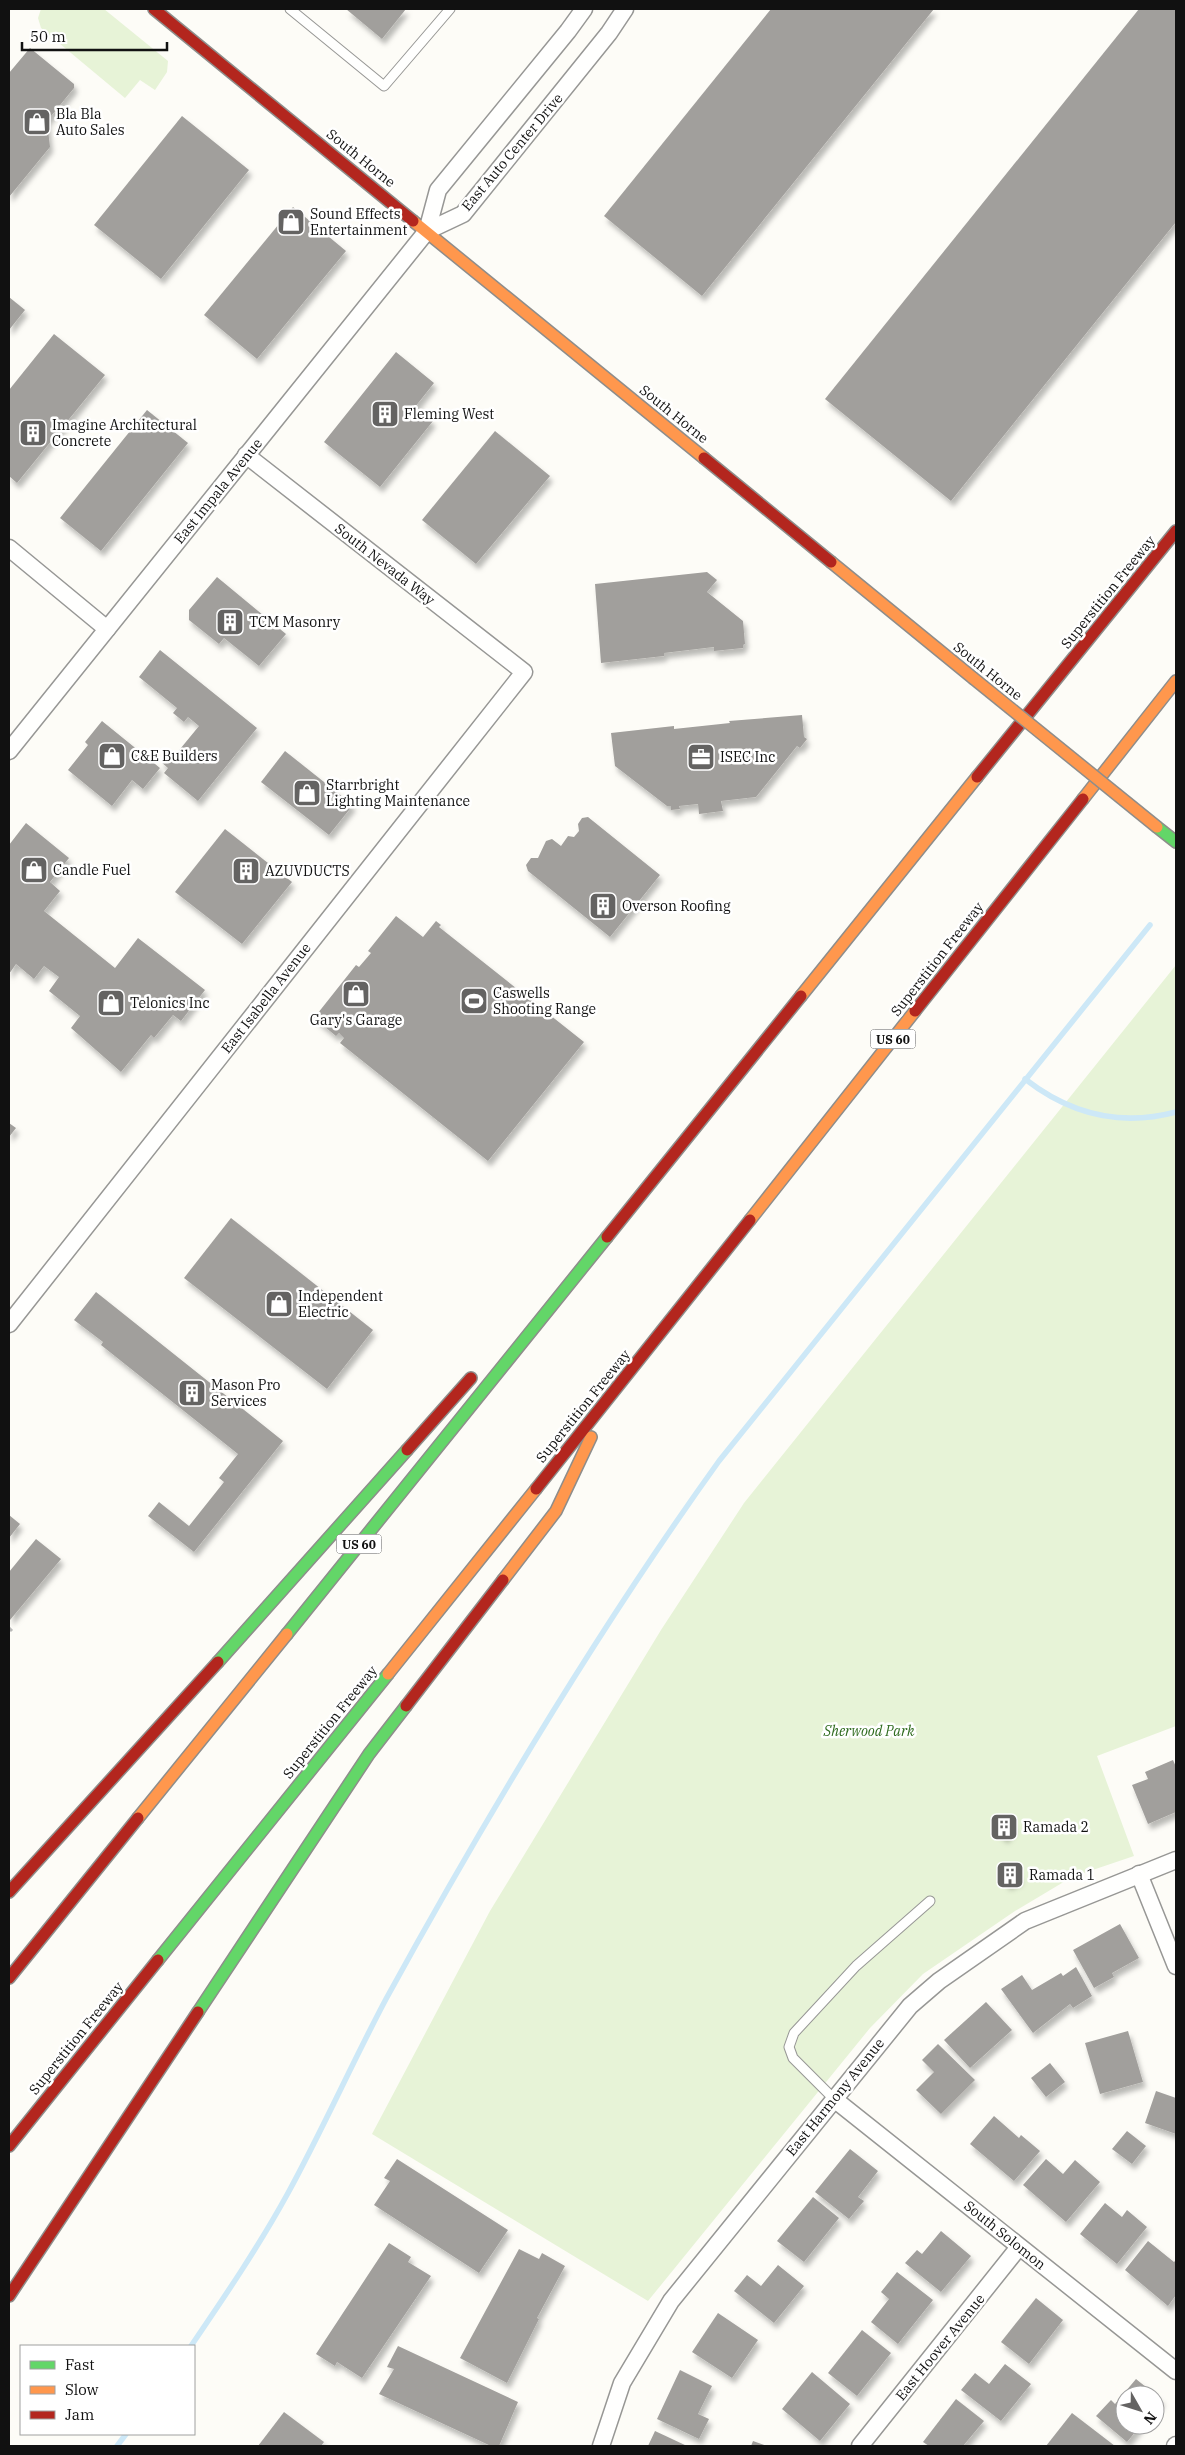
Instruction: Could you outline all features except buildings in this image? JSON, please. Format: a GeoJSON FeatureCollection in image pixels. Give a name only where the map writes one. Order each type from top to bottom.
{"type":"FeatureCollection","features":[{"type":"Feature","properties":{"kind":"main road","name":"South Horne"},"geometry":{"type":"LineString","coordinates":[[154,9],[1176,842]]}},
{"type":"Feature","properties":{"kind":"main road","name":"Superstition Freeway"},"geometry":{"type":"LineString","coordinates":[[9,1978],[1176,531]]}},
{"type":"Feature","properties":{"kind":"main road","name":"Superstition Freeway"},"geometry":{"type":"LineString","coordinates":[[9,2146],[610,1397],[1176,681]]}},
{"type":"Feature","properties":{"kind":"main road"},"geometry":{"type":"LineString","coordinates":[[544,1296],[710,1110]]}},
{"type":"Feature","properties":{"kind":"main road"},"geometry":{"type":"LineString","coordinates":[[9,1892],[134,1756],[478,1370]]}},
{"type":"Feature","properties":{"kind":"main road"},"geometry":{"type":"LineString","coordinates":[[9,2296],[370,1754],[556,1511],[610,1397]]}},
{"type":"Feature","properties":{"kind":"street"},"geometry":{"type":"LineString","coordinates":[[427,230],[438,190],[584,9]]}},
{"type":"Feature","properties":{"kind":"street","name":"East Auto Center Drive"},"geometry":{"type":"LineString","coordinates":[[427,230],[463,214],[609,33],[625,9]]}},
{"type":"Feature","properties":{"kind":"street","name":"East Impala Avenue"},"geometry":{"type":"LineString","coordinates":[[9,751],[427,230]]}},
{"type":"Feature","properties":{"kind":"street","name":"South Nevada Way"},"geometry":{"type":"LineString","coordinates":[[246,455],[524,672]]}},
{"type":"Feature","properties":{"kind":"street"},"geometry":{"type":"LineString","coordinates":[[9,548],[107,628]]}},
{"type":"Feature","properties":{"kind":"street","name":"East Isabella Avenue"},"geometry":{"type":"LineString","coordinates":[[9,1324],[524,672]]}},
{"type":"Feature","properties":{"kind":"street","name":"East Harmony Avenue"},"geometry":{"type":"LineString","coordinates":[[601,2446],[622,2383],[671,2301],[910,2006],[938,1981],[1026,1921],[1176,1860]]}},
{"type":"Feature","properties":{"kind":"street"},"geometry":{"type":"LineString","coordinates":[[1139,1874],[1176,1966]]}},
{"type":"Feature","properties":{"kind":"street","name":"South Solomon"},"geometry":{"type":"LineString","coordinates":[[834,2099],[1176,2371]]}},
{"type":"Feature","properties":{"kind":"street","name":"East Hoover Avenue"},"geometry":{"type":"LineString","coordinates":[[860,2446],[1020,2247]]}},
{"type":"Feature","properties":{"kind":"lane"},"geometry":{"type":"LineString","coordinates":[[290,9],[384,86],[450,9]]}},
{"type":"Feature","properties":{"kind":"lane"},"geometry":{"type":"LineString","coordinates":[[834,2099],[793,2058],[789,2047],[794,2033],[856,1966],[930,1901]]}},
{"type":"Feature","properties":{"kind":"green space"},"geometry":{"type":"Polygon","coordinates":[[[41,9],[104,9],[168,61],[167,72],[155,90],[140,80],[125,98],[41,28],[38,18],[41,9]]]}},
{"type":"Feature","properties":{"kind":"green space","name":"Sherwood Park"},"geometry":{"type":"Polygon","coordinates":[[[1176,965],[1176,1726],[1097,1756],[1134,1856],[1072,1877],[1015,1911],[923,1974],[870,2028],[648,2301],[372,2134],[490,1911],[661,1630],[744,1503],[1176,965]]]}},
{"type":"Feature","properties":{"kind":"waterway"},"geometry":{"type":"LineString","coordinates":[[192,2345],[277,2213],[386,1999],[463,1861],[587,1657],[674,1525],[719,1461],[1150,925]]}},
{"type":"Feature","properties":{"kind":"waterway"},"geometry":{"type":"LineString","coordinates":[[1025,1079],[1060,1101],[1096,1114],[1135,1118],[1176,1112]]}},
{"type":"Feature","properties":{"kind":"waterway"},"geometry":{"type":"LineString","coordinates":[[117,2446],[125,2435]]}},
{"type":"Feature","properties":{"kind":"traffic: fast"},"geometry":{"type":"LineString","coordinates":[[1157,827],[1176,842]]}},
{"type":"Feature","properties":{"kind":"traffic: fast"},"geometry":{"type":"LineString","coordinates":[[287,1634],[607,1237]]}},
{"type":"Feature","properties":{"kind":"traffic: fast"},"geometry":{"type":"LineString","coordinates":[[218,1662],[407,1450]]}},
{"type":"Feature","properties":{"kind":"traffic: fast"},"geometry":{"type":"LineString","coordinates":[[158,1960],[388,1674]]}},
{"type":"Feature","properties":{"kind":"traffic: fast"},"geometry":{"type":"LineString","coordinates":[[198,2012],[369,1754],[406,1706]]}},
{"type":"Feature","properties":{"kind":"traffic: slow"},"geometry":{"type":"LineString","coordinates":[[413,221],[704,458]]}},
{"type":"Feature","properties":{"kind":"traffic: slow"},"geometry":{"type":"LineString","coordinates":[[831,562],[973,678]]}},
{"type":"Feature","properties":{"kind":"traffic: slow"},"geometry":{"type":"LineString","coordinates":[[973,678],[1157,827]]}},
{"type":"Feature","properties":{"kind":"traffic: slow"},"geometry":{"type":"LineString","coordinates":[[1083,799],[1176,681]]}},
{"type":"Feature","properties":{"kind":"traffic: slow"},"geometry":{"type":"LineString","coordinates":[[801,996],[977,777]]}},
{"type":"Feature","properties":{"kind":"traffic: slow"},"geometry":{"type":"LineString","coordinates":[[750,1220],[915,1011]]}},
{"type":"Feature","properties":{"kind":"traffic: slow"},"geometry":{"type":"LineString","coordinates":[[503,1580],[556,1511],[591,1437]]}},
{"type":"Feature","properties":{"kind":"traffic: slow"},"geometry":{"type":"LineString","coordinates":[[388,1674],[536,1489]]}},
{"type":"Feature","properties":{"kind":"traffic: slow"},"geometry":{"type":"LineString","coordinates":[[138,1818],[287,1634]]}},
{"type":"Feature","properties":{"kind":"traffic: jam"},"geometry":{"type":"LineString","coordinates":[[154,9],[413,221]]}},
{"type":"Feature","properties":{"kind":"traffic: jam"},"geometry":{"type":"LineString","coordinates":[[704,458],[831,562]]}},
{"type":"Feature","properties":{"kind":"traffic: jam"},"geometry":{"type":"LineString","coordinates":[[977,777],[1176,531]]}},
{"type":"Feature","properties":{"kind":"traffic: jam"},"geometry":{"type":"LineString","coordinates":[[915,1011],[1083,799]]}},
{"type":"Feature","properties":{"kind":"traffic: jam"},"geometry":{"type":"LineString","coordinates":[[607,1237],[801,996]]}},
{"type":"Feature","properties":{"kind":"traffic: jam"},"geometry":{"type":"LineString","coordinates":[[536,1489],[750,1220]]}},
{"type":"Feature","properties":{"kind":"traffic: jam"},"geometry":{"type":"LineString","coordinates":[[407,1450],[471,1378]]}},
{"type":"Feature","properties":{"kind":"traffic: jam"},"geometry":{"type":"LineString","coordinates":[[406,1706],[503,1580]]}},
{"type":"Feature","properties":{"kind":"traffic: jam"},"geometry":{"type":"LineString","coordinates":[[9,1892],[218,1662]]}},
{"type":"Feature","properties":{"kind":"traffic: jam"},"geometry":{"type":"LineString","coordinates":[[9,1978],[138,1818]]}},
{"type":"Feature","properties":{"kind":"traffic: jam"},"geometry":{"type":"LineString","coordinates":[[9,2146],[158,1960]]}},
{"type":"Feature","properties":{"kind":"traffic: jam"},"geometry":{"type":"LineString","coordinates":[[9,2296],[198,2012]]}},
{"type":"Feature","properties":{"kind":"place","name":"Bla Bla Auto Sales"},"geometry":{"type":"Point","coordinates":[37,122]}},
{"type":"Feature","properties":{"kind":"place","name":"Sound Effects Entertainment"},"geometry":{"type":"Point","coordinates":[291,222]}},
{"type":"Feature","properties":{"kind":"place","name":"Fleming West"},"geometry":{"type":"Point","coordinates":[385,414]}},
{"type":"Feature","properties":{"kind":"place","name":"Imagine Architectural Concrete"},"geometry":{"type":"Point","coordinates":[33,433]}},
{"type":"Feature","properties":{"kind":"place","name":"TCM Masonry"},"geometry":{"type":"Point","coordinates":[230,622]}},
{"type":"Feature","properties":{"kind":"place","name":"C&E Builders"},"geometry":{"type":"Point","coordinates":[112,756]}},
{"type":"Feature","properties":{"kind":"place","name":"ISEC Inc"},"geometry":{"type":"Point","coordinates":[701,757]}},
{"type":"Feature","properties":{"kind":"place","name":"Starrbright Lighting Maintenance"},"geometry":{"type":"Point","coordinates":[307,793]}},
{"type":"Feature","properties":{"kind":"place","name":"Candle Fuel"},"geometry":{"type":"Point","coordinates":[34,870]}},
{"type":"Feature","properties":{"kind":"place","name":"AZUVDUCTS"},"geometry":{"type":"Point","coordinates":[246,871]}},
{"type":"Feature","properties":{"kind":"place","name":"Overson Roofing"},"geometry":{"type":"Point","coordinates":[603,906]}},
{"type":"Feature","properties":{"kind":"place","name":"Gary's Garage"},"geometry":{"type":"Point","coordinates":[356,994]}},
{"type":"Feature","properties":{"kind":"place","name":"Caswells Shooting Range"},"geometry":{"type":"Point","coordinates":[474,1001]}},
{"type":"Feature","properties":{"kind":"place","name":"Telonics Inc"},"geometry":{"type":"Point","coordinates":[111,1003]}},
{"type":"Feature","properties":{"kind":"place","name":"Independent Electric"},"geometry":{"type":"Point","coordinates":[279,1304]}},
{"type":"Feature","properties":{"kind":"place","name":"Mason Pro Services"},"geometry":{"type":"Point","coordinates":[192,1393]}},
{"type":"Feature","properties":{"kind":"place","name":"Ramada 2"},"geometry":{"type":"Point","coordinates":[1004,1827]}},
{"type":"Feature","properties":{"kind":"place","name":"Ramada 1"},"geometry":{"type":"Point","coordinates":[1010,1875]}}]}
